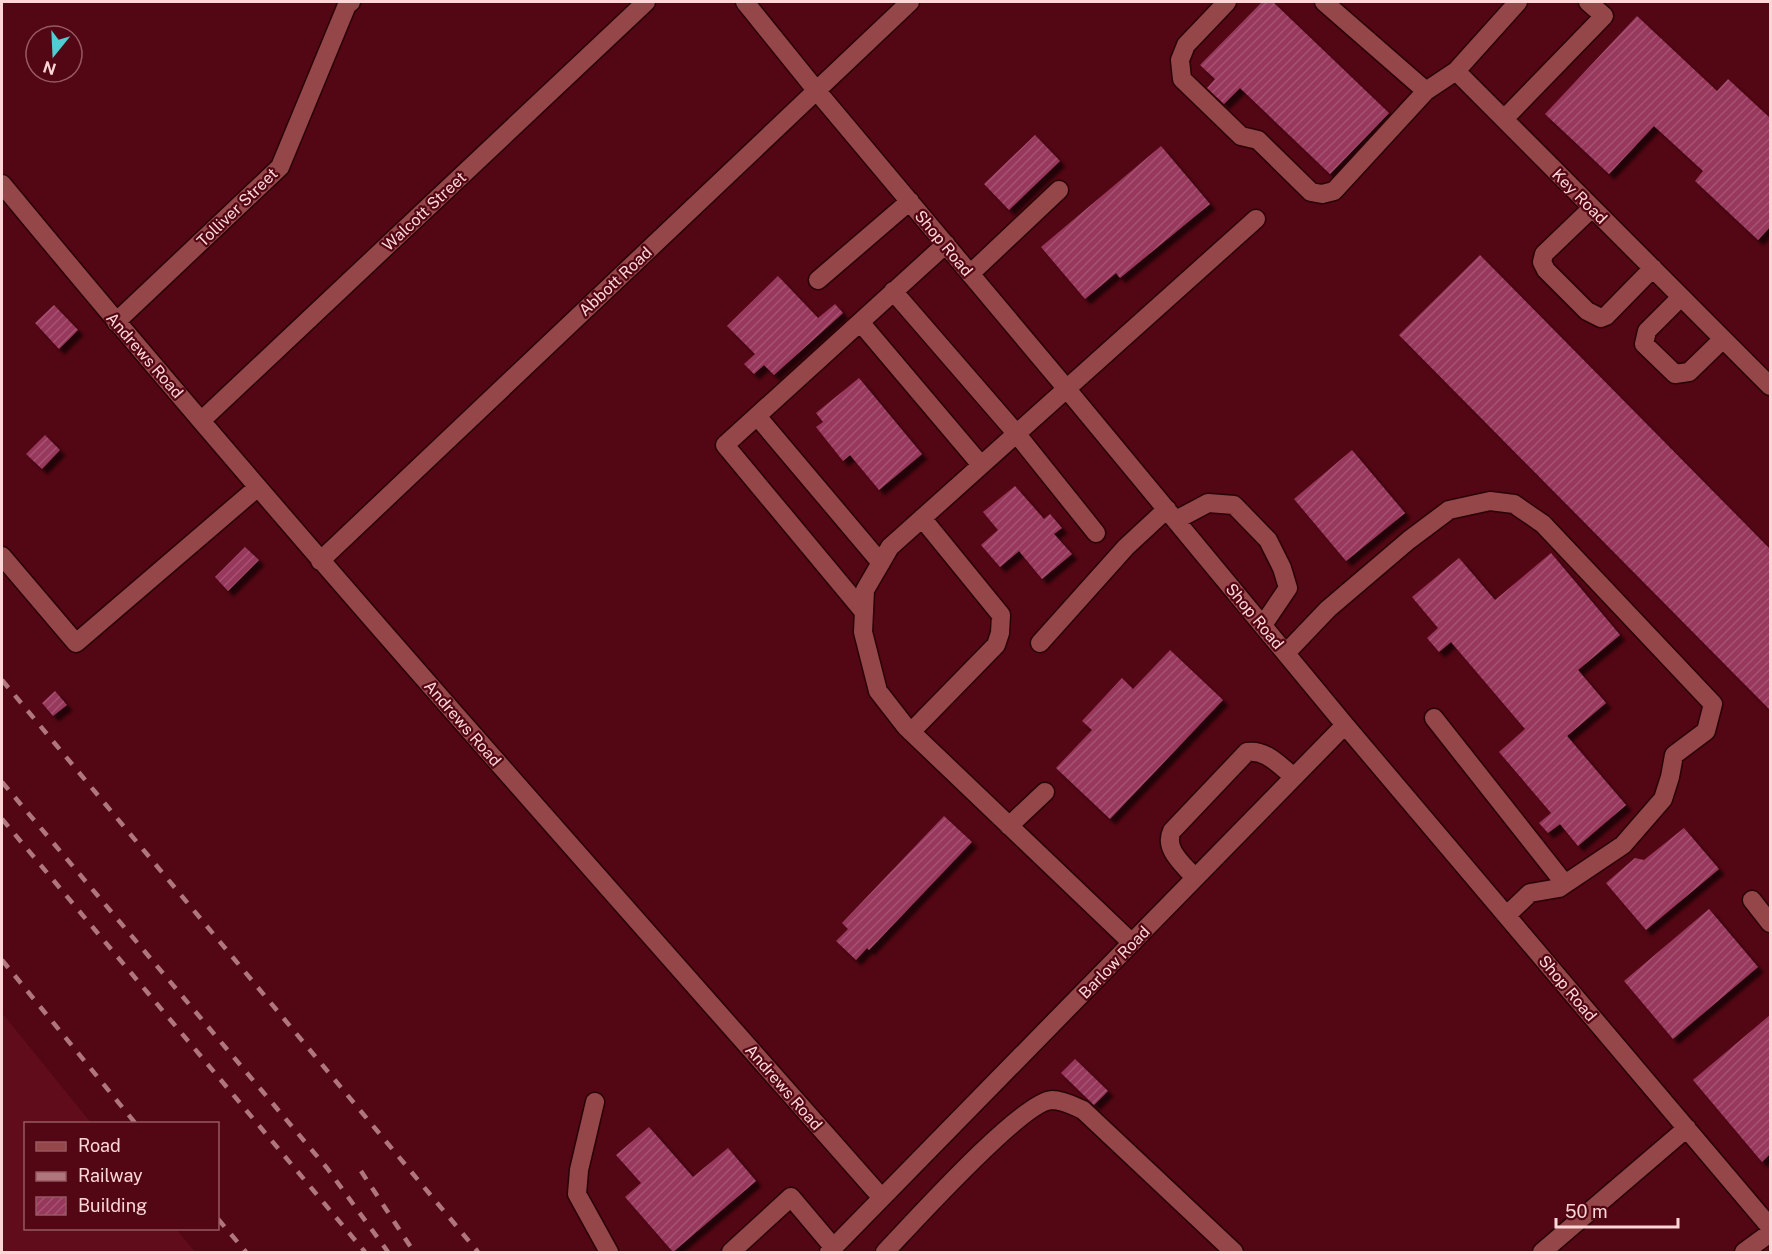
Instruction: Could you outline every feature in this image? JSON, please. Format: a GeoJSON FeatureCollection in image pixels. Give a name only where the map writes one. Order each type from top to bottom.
{"type":"FeatureCollection","features":[{"type":"Feature","properties":{"kind":"street","name":"Tolliver Street"},"geometry":{"type":"LineString","coordinates":[[116,322],[280,167],[347,5],[351,2]]}},
{"type":"Feature","properties":{"kind":"street","name":"Walcott Street"},"geometry":{"type":"LineString","coordinates":[[202,420],[646,2]]}},
{"type":"Feature","properties":{"kind":"street","name":"Shop Road"},"geometry":{"type":"LineString","coordinates":[[745,2],[1345,725],[1769,1224]]}},
{"type":"Feature","properties":{"kind":"street","name":"Abbott Road"},"geometry":{"type":"LineString","coordinates":[[320,561],[910,2]]}},
{"type":"Feature","properties":{"kind":"street"},"geometry":{"type":"LineString","coordinates":[[1227,2],[1186,45],[1180,60],[1182,79],[1241,136],[1258,140],[1311,192],[1322,194],[1334,191],[1426,91],[1456,71],[1518,2]]}},
{"type":"Feature","properties":{"kind":"street"},"geometry":{"type":"LineString","coordinates":[[1324,2],[1426,91]]}},
{"type":"Feature","properties":{"kind":"street"},"geometry":{"type":"LineString","coordinates":[[1504,119],[1604,16],[1588,2]]}},
{"type":"Feature","properties":{"kind":"street","name":"Key Road"},"geometry":{"type":"LineString","coordinates":[[1456,71],[1770,386]]}},
{"type":"Feature","properties":{"kind":"street","name":"Andrews Road"},"geometry":{"type":"LineString","coordinates":[[2,184],[116,322],[320,561],[882,1198]]}},
{"type":"Feature","properties":{"kind":"street"},"geometry":{"type":"LineString","coordinates":[[970,274],[1059,190]]}},
{"type":"Feature","properties":{"kind":"street"},"geometry":{"type":"LineString","coordinates":[[818,280],[910,201]]}},
{"type":"Feature","properties":{"kind":"street"},"geometry":{"type":"LineString","coordinates":[[1592,208],[1544,254],[1542,262],[1554,279],[1587,311],[1601,318],[1653,268]]}},
{"type":"Feature","properties":{"kind":"street"},"geometry":{"type":"LineString","coordinates":[[1132,943],[911,732],[878,691],[863,632],[865,590],[890,547],[1256,219]]}},
{"type":"Feature","properties":{"kind":"street"},"geometry":{"type":"LineString","coordinates":[[864,612],[724,445],[945,244]]}},
{"type":"Feature","properties":{"kind":"street"},"geometry":{"type":"LineString","coordinates":[[893,291],[1016,433],[1095,533]]}},
{"type":"Feature","properties":{"kind":"street"},"geometry":{"type":"LineString","coordinates":[[1682,297],[1647,331],[1644,344],[1675,374],[1689,372],[1723,339]]}},
{"type":"Feature","properties":{"kind":"street"},"geometry":{"type":"LineString","coordinates":[[860,322],[981,465]]}},
{"type":"Feature","properties":{"kind":"street"},"geometry":{"type":"LineString","coordinates":[[757,416],[881,562]]}},
{"type":"Feature","properties":{"kind":"street"},"geometry":{"type":"LineString","coordinates":[[2,556],[76,643],[258,487]]}},
{"type":"Feature","properties":{"kind":"street"},"geometry":{"type":"LineString","coordinates":[[1286,653],[1328,609],[1409,540],[1449,510],[1490,501],[1514,504],[1543,524],[1713,704],[1706,731],[1674,755],[1663,799],[1623,845],[1559,888],[1530,894],[1507,915]]}},
{"type":"Feature","properties":{"kind":"street"},"geometry":{"type":"LineString","coordinates":[[1040,643],[1126,547],[1171,514],[1208,503],[1234,505],[1268,540],[1282,568],[1288,588],[1263,625]]}},
{"type":"Feature","properties":{"kind":"street"},"geometry":{"type":"LineString","coordinates":[[911,732],[996,645],[1000,633],[1001,615],[922,518]]}},
{"type":"Feature","properties":{"kind":"street"},"geometry":{"type":"LineString","coordinates":[[1434,718],[1565,884]]}},
{"type":"Feature","properties":{"kind":"street","name":"Barlow Road"},"geometry":{"type":"LineString","coordinates":[[882,1198],[1345,725]]}},
{"type":"Feature","properties":{"kind":"street"},"geometry":{"type":"LineString","coordinates":[[1195,878],[1170,848],[1168,838],[1247,752],[1264,753],[1294,777]]}},
{"type":"Feature","properties":{"kind":"street"},"geometry":{"type":"LineString","coordinates":[[1009,826],[1045,792]]}},
{"type":"Feature","properties":{"kind":"street"},"geometry":{"type":"LineString","coordinates":[[1752,900],[1770,923]]}},
{"type":"Feature","properties":{"kind":"street"},"geometry":{"type":"LineString","coordinates":[[885,1252],[1010,1125],[1033,1108],[1051,1100],[1083,1110],[1234,1252]]}},
{"type":"Feature","properties":{"kind":"street"},"geometry":{"type":"LineString","coordinates":[[595,1102],[579,1170],[577,1194],[609,1252]]}},
{"type":"Feature","properties":{"kind":"street"},"geometry":{"type":"LineString","coordinates":[[1542,1252],[1687,1128]]}},
{"type":"Feature","properties":{"kind":"street"},"geometry":{"type":"LineString","coordinates":[[731,1252],[791,1197],[832,1250],[882,1198]]}},
{"type":"Feature","properties":{"kind":"street"},"geometry":{"type":"LineString","coordinates":[[1744,1252],[1769,1224]]}},
{"type":"Feature","properties":{"kind":"shaded area"},"geometry":{"type":"Polygon","coordinates":[[[2,1013],[90,1122],[24,1122],[24,1230],[177,1230],[195,1252],[2,1252],[2,1013]]]}},
{"type":"Feature","properties":{"kind":"building"},"geometry":{"type":"Polygon","coordinates":[[[1262,2],[1273,2],[1389,113],[1330,174],[1240,88],[1224,104],[1207,88],[1215,79],[1200,65],[1262,2]]]}},
{"type":"Feature","properties":{"kind":"building"},"geometry":{"type":"Polygon","coordinates":[[[1637,16],[1717,91],[1728,79],[1770,118],[1770,227],[1758,240],[1695,181],[1703,171],[1654,126],[1609,174],[1545,114],[1637,16]]]}},
{"type":"Feature","properties":{"kind":"building"},"geometry":{"type":"Polygon","coordinates":[[[1035,135],[1060,161],[1009,210],[984,184],[1035,135]]]}},
{"type":"Feature","properties":{"kind":"building"},"geometry":{"type":"Polygon","coordinates":[[[1161,146],[1210,204],[1120,278],[1116,273],[1085,299],[1041,247],[1161,146]]]}},
{"type":"Feature","properties":{"kind":"building"},"geometry":{"type":"Polygon","coordinates":[[[1480,255],[1770,549],[1770,710],[1399,335],[1480,255]]]}},
{"type":"Feature","properties":{"kind":"building"},"geometry":{"type":"Polygon","coordinates":[[[778,276],[818,318],[835,304],[843,313],[774,375],[764,365],[754,374],[744,364],[755,354],[727,326],[778,276]]]}},
{"type":"Feature","properties":{"kind":"building"},"geometry":{"type":"Polygon","coordinates":[[[54,305],[78,330],[59,349],[35,323],[54,305]]]}},
{"type":"Feature","properties":{"kind":"building"},"geometry":{"type":"Polygon","coordinates":[[[859,378],[922,454],[879,490],[850,455],[843,461],[816,427],[823,422],[816,413],[859,378]]]}},
{"type":"Feature","properties":{"kind":"building"},"geometry":{"type":"Polygon","coordinates":[[[45,435],[60,450],[42,469],[26,454],[45,435]]]}},
{"type":"Feature","properties":{"kind":"building"},"geometry":{"type":"Polygon","coordinates":[[[1352,450],[1405,513],[1346,561],[1294,499],[1352,450]]]}},
{"type":"Feature","properties":{"kind":"building"},"geometry":{"type":"Polygon","coordinates":[[[1015,486],[1044,519],[1050,514],[1062,528],[1054,534],[1072,554],[1042,579],[1019,551],[1000,567],[981,545],[998,530],[983,512],[1015,486]]]}},
{"type":"Feature","properties":{"kind":"building"},"geometry":{"type":"Polygon","coordinates":[[[245,547],[259,560],[228,591],[215,577],[245,547]]]}},
{"type":"Feature","properties":{"kind":"building"},"geometry":{"type":"Polygon","coordinates":[[[1551,553],[1620,635],[1578,670],[1606,703],[1567,736],[1626,805],[1578,846],[1560,824],[1548,833],[1539,823],[1551,813],[1499,752],[1525,729],[1451,642],[1439,652],[1427,638],[1438,628],[1412,597],[1459,558],[1495,600],[1551,553]]]}},
{"type":"Feature","properties":{"kind":"building"},"geometry":{"type":"Polygon","coordinates":[[[1170,650],[1223,700],[1110,819],[1056,768],[1092,730],[1082,721],[1122,678],[1133,689],[1170,650]]]}},
{"type":"Feature","properties":{"kind":"building"},"geometry":{"type":"Polygon","coordinates":[[[55,691],[67,705],[53,716],[42,703],[55,691]]]}},
{"type":"Feature","properties":{"kind":"building"},"geometry":{"type":"Polygon","coordinates":[[[944,816],[972,842],[869,950],[867,948],[856,960],[836,941],[848,929],[842,923],[944,816]]]}},
{"type":"Feature","properties":{"kind":"building"},"geometry":{"type":"Polygon","coordinates":[[[1684,828],[1719,869],[1646,930],[1606,883],[1635,858],[1644,860],[1684,828]]]}},
{"type":"Feature","properties":{"kind":"building"},"geometry":{"type":"Polygon","coordinates":[[[1709,909],[1758,967],[1673,1039],[1624,981],[1709,909]]]}},
{"type":"Feature","properties":{"kind":"building"},"geometry":{"type":"Polygon","coordinates":[[[1770,1015],[1770,1154],[1762,1162],[1693,1080],[1770,1015]]]}},
{"type":"Feature","properties":{"kind":"building"},"geometry":{"type":"Polygon","coordinates":[[[1075,1059],[1108,1091],[1094,1105],[1061,1073],[1075,1059]]]}},
{"type":"Feature","properties":{"kind":"building"},"geometry":{"type":"Polygon","coordinates":[[[649,1127],[693,1177],[728,1148],[756,1181],[673,1252],[625,1197],[641,1183],[616,1155],[649,1127]]]}},
{"type":"Feature","properties":{"kind":"railway"},"geometry":{"type":"LineString","coordinates":[[2,680],[478,1252]]}},
{"type":"Feature","properties":{"kind":"railway"},"geometry":{"type":"LineString","coordinates":[[2,782],[327,1168],[388,1252]]}},
{"type":"Feature","properties":{"kind":"railway"},"geometry":{"type":"LineString","coordinates":[[2,819],[365,1252]]}},
{"type":"Feature","properties":{"kind":"railway"},"geometry":{"type":"LineString","coordinates":[[2,960],[134,1122]]}},
{"type":"Feature","properties":{"kind":"railway"},"geometry":{"type":"LineString","coordinates":[[361,1171],[414,1252]]}},
{"type":"Feature","properties":{"kind":"railway"},"geometry":{"type":"LineString","coordinates":[[219,1220],[246,1252]]}}]}
